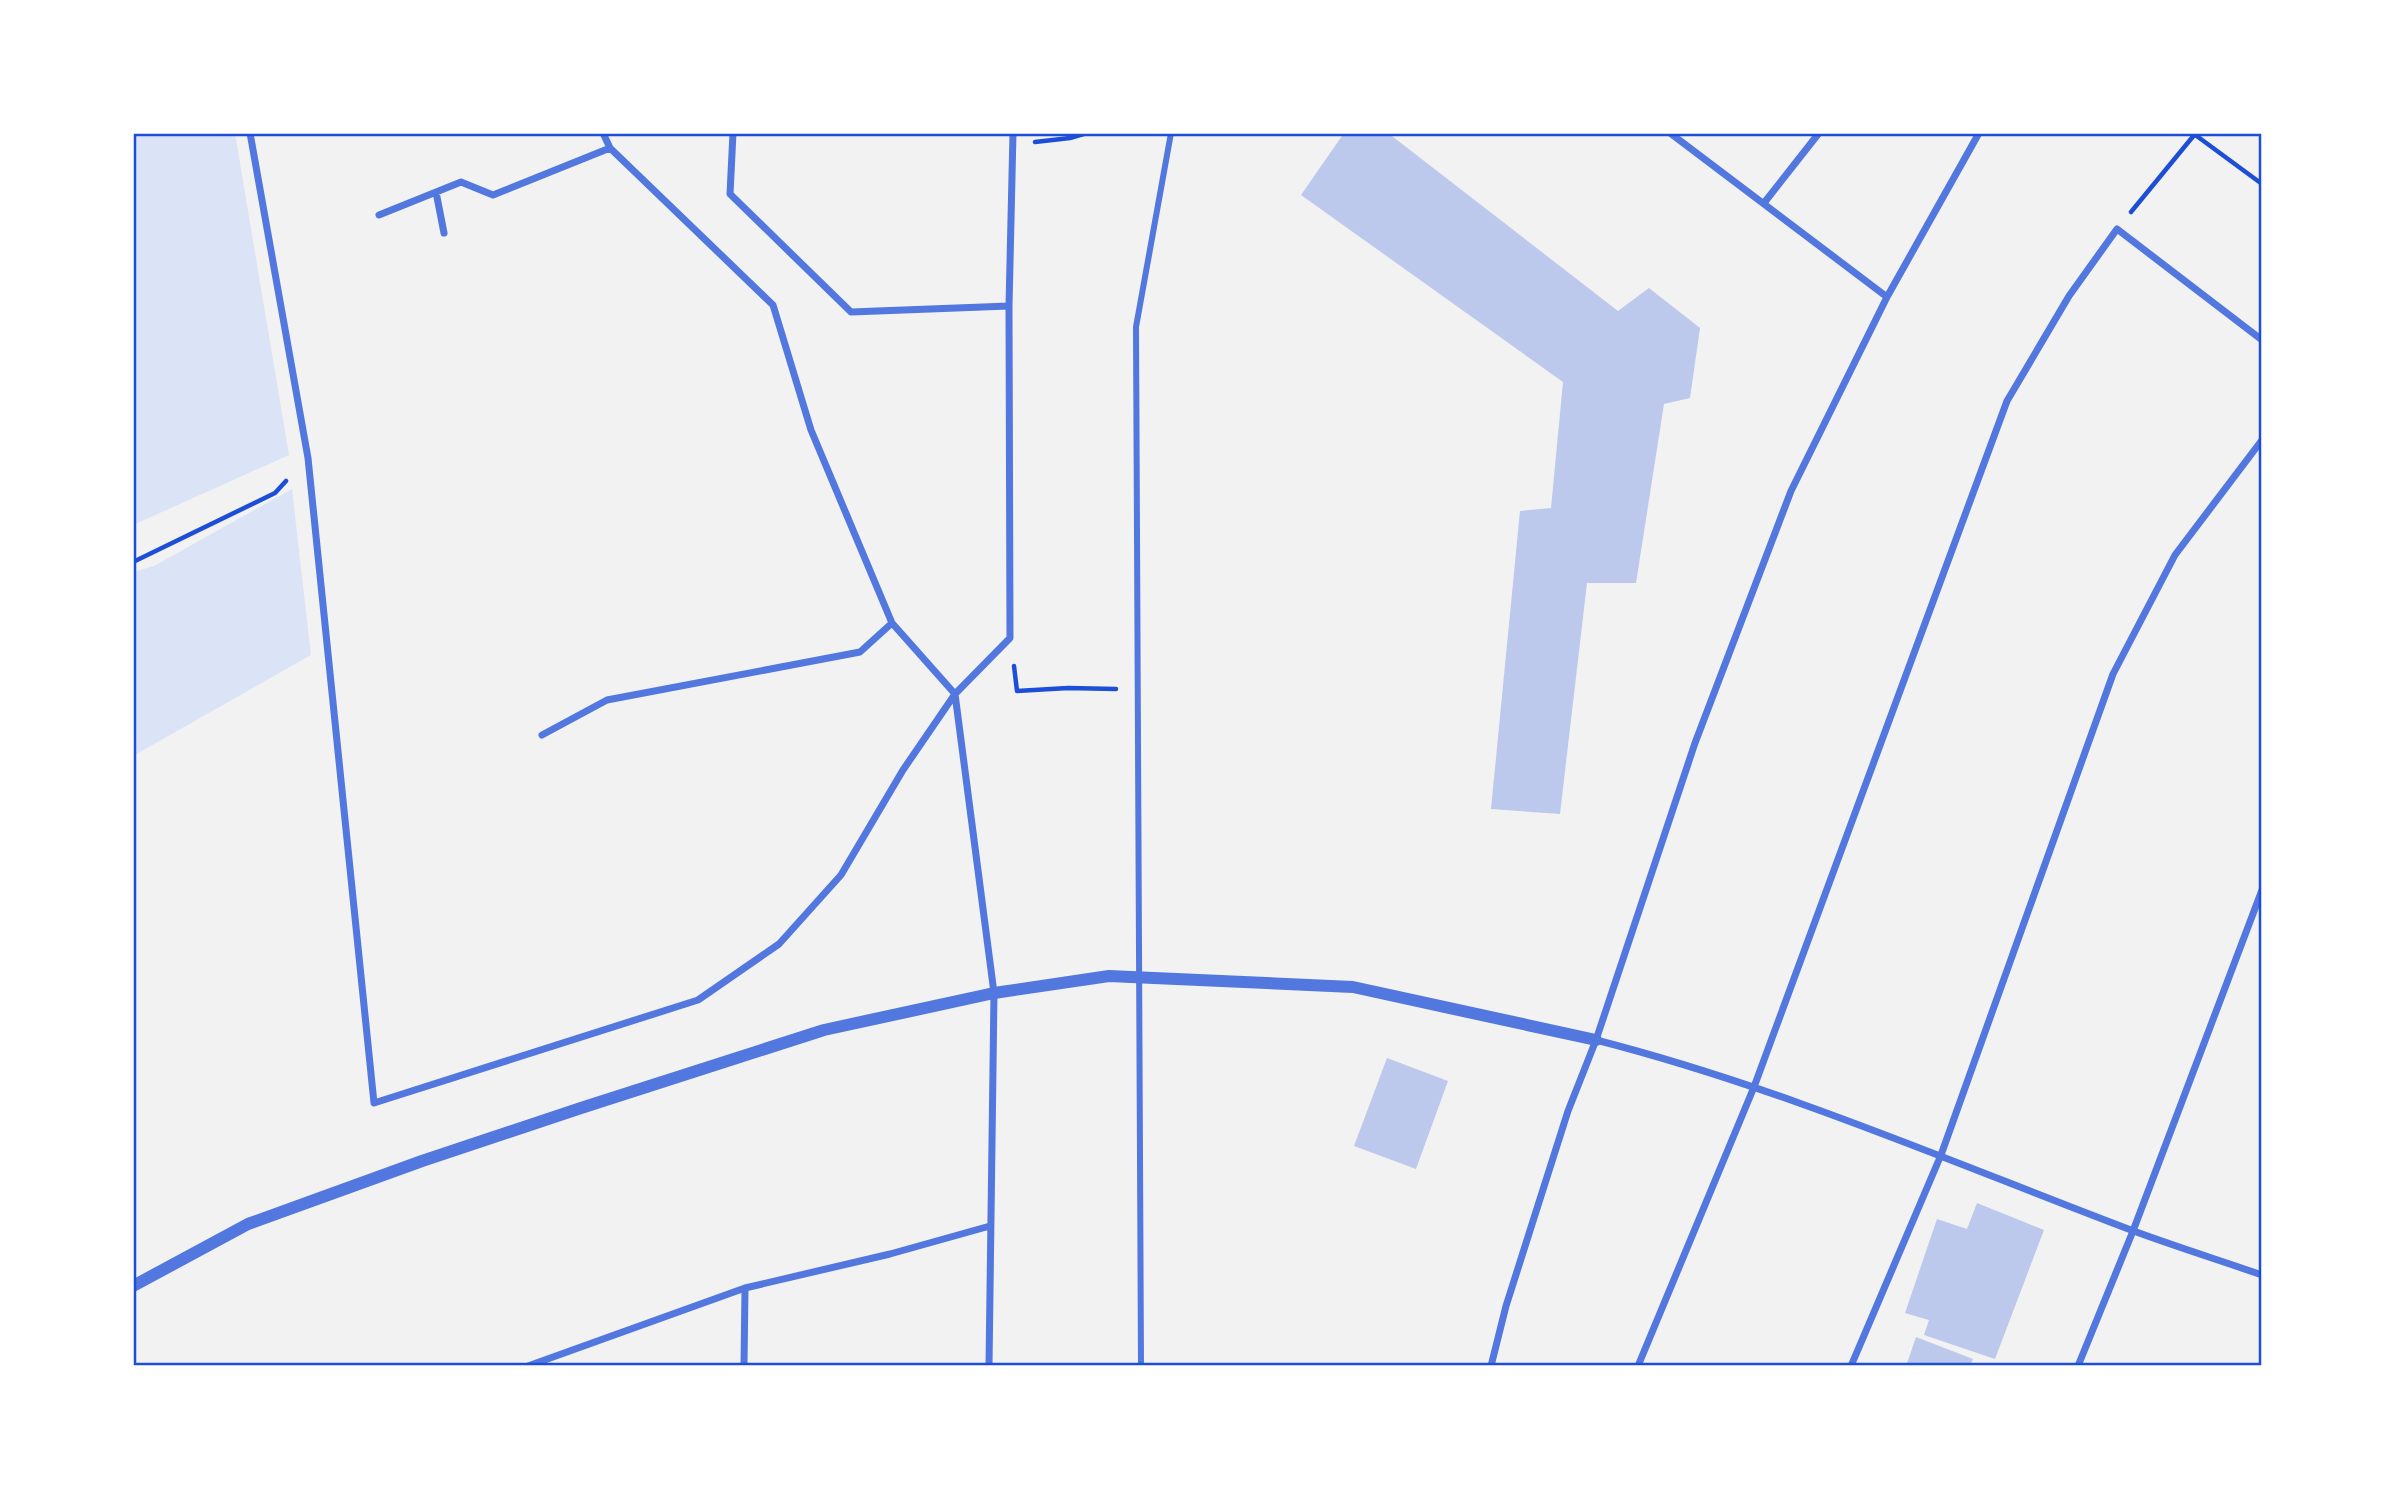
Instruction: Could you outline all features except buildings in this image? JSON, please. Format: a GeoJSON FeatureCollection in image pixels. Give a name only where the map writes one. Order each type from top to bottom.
{"type":"FeatureCollection","features":[{"type":"Feature","properties":{"kind":"street"},"geometry":{"type":"LineString","coordinates":[[250,133],[308,458],[374,1103],[698,1000],[779,944],[841,875],[903,770],[955,694],[1010,638],[1009,306],[1013,133]]}},
{"type":"Feature","properties":{"kind":"street"},"geometry":{"type":"LineString","coordinates":[[603,133],[610,148],[773,305],[811,430],[892,623],[955,694],[994,993],[989,1366]]}},
{"type":"Feature","properties":{"kind":"street"},"geometry":{"type":"LineString","coordinates":[[733,133],[730,194],[851,312],[1009,306]]}},
{"type":"Feature","properties":{"kind":"street"},"geometry":{"type":"LineString","coordinates":[[1141,1366],[1136,327],[1171,133]]}},
{"type":"Feature","properties":{"kind":"street"},"geometry":{"type":"LineString","coordinates":[[1670,133],[1887,297]]}},
{"type":"Feature","properties":{"kind":"street"},"geometry":{"type":"LineString","coordinates":[[1764,203],[1819,133]]}},
{"type":"Feature","properties":{"kind":"street"},"geometry":{"type":"LineString","coordinates":[[1491,1366],[1506,1306],[1568,1111],[1596,1040],[1695,743],[1791,491],[1887,297],[1979,133]]}},
{"type":"Feature","properties":{"kind":"street"},"geometry":{"type":"LineString","coordinates":[[379,215],[461,182],[493,195],[610,148]]}},
{"type":"Feature","properties":{"kind":"street"},"geometry":{"type":"LineString","coordinates":[[436,192],[444,233]]}},
{"type":"Feature","properties":{"kind":"street"},"geometry":{"type":"LineString","coordinates":[[1639,1366],[1754,1087],[2007,401],[2069,296],[2117,229],[2262,340]]}},
{"type":"Feature","properties":{"kind":"street"},"geometry":{"type":"LineString","coordinates":[[1851,1366],[1941,1155],[2113,674],[2175,555],[2262,440]]}},
{"type":"Feature","properties":{"kind":"street"},"geometry":{"type":"LineString","coordinates":[[542,735],[607,699],[860,652],[892,623]]}},
{"type":"Feature","properties":{"kind":"street"},"geometry":{"type":"LineString","coordinates":[[2078,1366],[2133,1231],[2262,890]]}},
{"type":"Feature","properties":{"kind":"street"},"geometry":{"type":"LineString","coordinates":[[133,1286],[248,1224],[435,1157],[824,1030],[994,993],[1109,976],[1353,987],[1675,1060],[1941,1155],[2133,1231],[2262,1275]]}},
{"type":"Feature","properties":{"kind":"street"},"geometry":{"type":"LineString","coordinates":[[528,1366],[745,1288],[890,1254],[990,1226]]}},
{"type":"Feature","properties":{"kind":"street"},"geometry":{"type":"LineString","coordinates":[[744,1366],[745,1288]]}},
{"type":"Feature","properties":{"kind":"path"},"geometry":{"type":"LineString","coordinates":[[1013,145],[1070,138],[1087,133]]}},
{"type":"Feature","properties":{"kind":"path"},"geometry":{"type":"LineString","coordinates":[[2117,229],[2194,134],[2262,184]]}},
{"type":"Feature","properties":{"kind":"path"},"geometry":{"type":"LineString","coordinates":[[133,562],[275,493],[308,458]]}},
{"type":"Feature","properties":{"kind":"path"},"geometry":{"type":"LineString","coordinates":[[1010,638],[1017,691],[1068,688],[1138,690]]}},
{"type":"Feature","properties":{"kind":"shaded area"},"geometry":{"type":"Polygon","coordinates":[[[133,133],[235,133],[289,455],[133,525],[133,133]]]}},
{"type":"Feature","properties":{"kind":"shaded area"},"geometry":{"type":"Polygon","coordinates":[[[292,489],[311,655],[133,756],[133,572],[154,566],[292,489]]]}}]}
